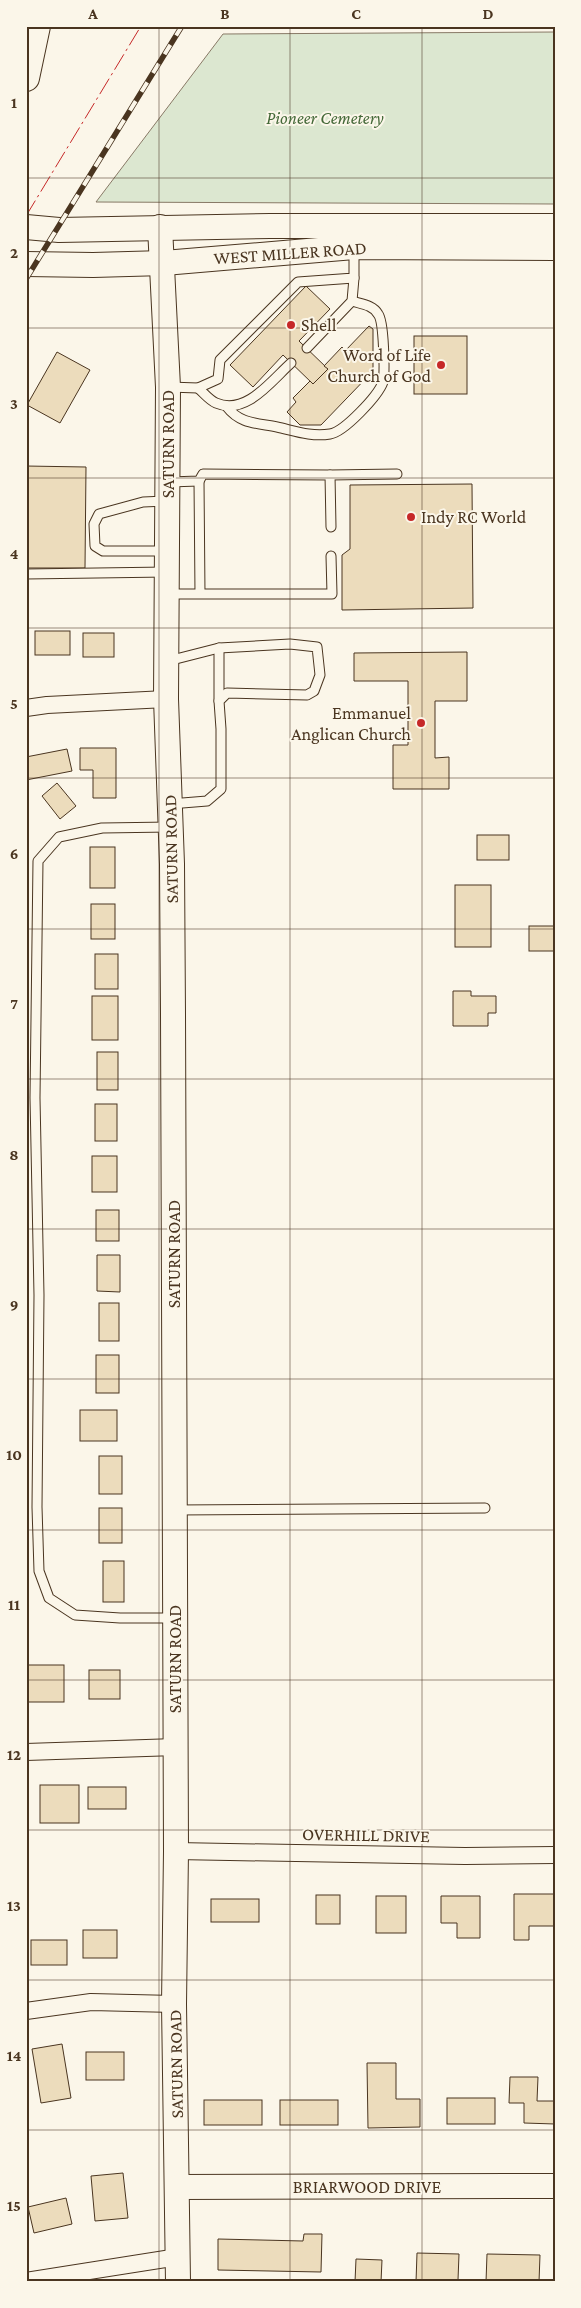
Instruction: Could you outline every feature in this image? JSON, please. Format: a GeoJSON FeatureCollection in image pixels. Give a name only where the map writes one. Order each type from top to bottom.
{"type":"FeatureCollection","features":[{"type":"Feature","properties":{"kind":"main road"},"geometry":{"type":"LineString","coordinates":[[26,78],[36,26]]}},
{"type":"Feature","properties":{"kind":"street","name":"WEST MILLER ROAD"},"geometry":{"type":"LineString","coordinates":[[26,227],[58,230],[160,227],[555,226]]}},
{"type":"Feature","properties":{"kind":"street","name":"SATURN ROAD"},"geometry":{"type":"LineString","coordinates":[[160,227],[164,263],[168,387],[166,700],[170,816],[176,1747],[174,2004],[178,2282]]}},
{"type":"Feature","properties":{"kind":"street","name":"WEST MILLER ROAD"},"geometry":{"type":"LineString","coordinates":[[26,264],[93,266],[164,263],[354,247],[555,248]]}},
{"type":"Feature","properties":{"kind":"street"},"geometry":{"type":"LineString","coordinates":[[26,708],[47,705],[166,700]]}},
{"type":"Feature","properties":{"kind":"street"},"geometry":{"type":"LineString","coordinates":[[26,1752],[176,1747]]}},
{"type":"Feature","properties":{"kind":"street","name":"OVERHILL DRIVE"},"geometry":{"type":"LineString","coordinates":[[176,1851],[465,1856],[555,1855]]}},
{"type":"Feature","properties":{"kind":"street"},"geometry":{"type":"LineString","coordinates":[[26,2012],[91,2002],[174,2004]]}},
{"type":"Feature","properties":{"kind":"street","name":"BRIARWOOD DRIVE"},"geometry":{"type":"LineString","coordinates":[[178,2187],[555,2186]]}},
{"type":"Feature","properties":{"kind":"street"},"geometry":{"type":"LineString","coordinates":[[26,2281],[178,2258]]}},
{"type":"Feature","properties":{"kind":"lane"},"geometry":{"type":"LineString","coordinates":[[307,348],[352,301],[354,247]]}},
{"type":"Feature","properties":{"kind":"lane"},"geometry":{"type":"LineString","coordinates":[[168,387],[198,388],[218,379],[220,360],[298,282],[354,278]]}},
{"type":"Feature","properties":{"kind":"lane"},"geometry":{"type":"LineString","coordinates":[[227,407],[234,416],[246,422],[305,434],[332,434],[349,422],[373,399],[383,382],[382,329],[379,314],[368,306],[352,301]]}},
{"type":"Feature","properties":{"kind":"lane"},"geometry":{"type":"LineString","coordinates":[[198,388],[214,403],[227,407],[248,403],[291,363]]}},
{"type":"Feature","properties":{"kind":"lane"},"geometry":{"type":"LineString","coordinates":[[200,593],[199,481],[203,474],[397,474]]}},
{"type":"Feature","properties":{"kind":"lane"},"geometry":{"type":"LineString","coordinates":[[330,474],[331,527]]}},
{"type":"Feature","properties":{"kind":"lane"},"geometry":{"type":"LineString","coordinates":[[199,481],[168,491],[143,502],[99,514],[94,524],[96,546],[104,551],[167,572],[200,593],[332,594],[331,556]]}},
{"type":"Feature","properties":{"kind":"lane"},"geometry":{"type":"LineString","coordinates":[[26,574],[167,572]]}},
{"type":"Feature","properties":{"kind":"lane"},"geometry":{"type":"LineString","coordinates":[[167,661],[219,648],[290,644],[317,647],[320,675],[314,691],[307,695],[227,693],[219,701]]}},
{"type":"Feature","properties":{"kind":"lane"},"geometry":{"type":"LineString","coordinates":[[175,1618],[120,1618],[74,1615],[49,1598],[39,1571],[37,1507],[39,1295],[35,1098],[38,861],[59,837],[170,816],[207,801],[221,790],[222,730],[219,701],[219,648]]}},
{"type":"Feature","properties":{"kind":"lane"},"geometry":{"type":"LineString","coordinates":[[175,1510],[485,1508]]}},
{"type":"Feature","properties":{"kind":"green space","name":"Pioneer Cemetery"},"geometry":{"type":"Polygon","coordinates":[[[555,32],[555,204],[96,202],[223,34],[555,32]]]}},
{"type":"Feature","properties":{"kind":"building","name":"Shell"},"geometry":{"type":"Polygon","coordinates":[[[306,286],[330,309],[299,341],[328,369],[313,384],[283,355],[253,387],[230,365],[306,286]]]}},
{"type":"Feature","properties":{"kind":"building"},"geometry":{"type":"Polygon","coordinates":[[[369,326],[373,329],[373,371],[321,425],[300,425],[287,412],[296,402],[293,398],[310,381],[313,384],[328,369],[324,366],[342,347],[345,351],[369,326]]]}},
{"type":"Feature","properties":{"kind":"building","name":"Word of Life Church of God"},"geometry":{"type":"Polygon","coordinates":[[[414,336],[467,336],[467,394],[414,394],[414,336]]]}},
{"type":"Feature","properties":{"kind":"building"},"geometry":{"type":"Polygon","coordinates":[[[57,352],[90,370],[60,423],[27,405],[57,352]]]}},
{"type":"Feature","properties":{"kind":"building"},"geometry":{"type":"Polygon","coordinates":[[[26,466],[86,467],[85,568],[26,568],[26,466]]]}},
{"type":"Feature","properties":{"kind":"building","name":"Indy RC World"},"geometry":{"type":"Polygon","coordinates":[[[472,484],[473,608],[342,610],[342,555],[350,549],[350,485],[472,484]]]}},
{"type":"Feature","properties":{"kind":"building"},"geometry":{"type":"Polygon","coordinates":[[[35,631],[70,631],[70,655],[35,655],[35,631]]]}},
{"type":"Feature","properties":{"kind":"building"},"geometry":{"type":"Polygon","coordinates":[[[83,633],[114,633],[114,657],[83,657],[83,633]]]}},
{"type":"Feature","properties":{"kind":"building","name":"Emmanuel Anglican Church"},"geometry":{"type":"Polygon","coordinates":[[[467,652],[467,701],[435,701],[435,758],[449,757],[449,789],[393,789],[393,745],[408,745],[408,681],[354,681],[354,653],[467,652]]]}},
{"type":"Feature","properties":{"kind":"building"},"geometry":{"type":"Polygon","coordinates":[[[80,748],[116,748],[116,798],[93,798],[93,770],[80,770],[80,748]]]}},
{"type":"Feature","properties":{"kind":"building"},"geometry":{"type":"Polygon","coordinates":[[[67,749],[72,771],[26,780],[26,757],[67,749]]]}},
{"type":"Feature","properties":{"kind":"building"},"geometry":{"type":"Polygon","coordinates":[[[57,783],[76,806],[60,819],[42,796],[57,783]]]}},
{"type":"Feature","properties":{"kind":"building"},"geometry":{"type":"Polygon","coordinates":[[[477,835],[509,835],[509,860],[477,860],[477,835]]]}},
{"type":"Feature","properties":{"kind":"building"},"geometry":{"type":"Polygon","coordinates":[[[90,847],[115,847],[115,888],[90,888],[90,847]]]}},
{"type":"Feature","properties":{"kind":"building"},"geometry":{"type":"Polygon","coordinates":[[[455,885],[491,885],[491,947],[455,947],[455,885]]]}},
{"type":"Feature","properties":{"kind":"building"},"geometry":{"type":"Polygon","coordinates":[[[91,904],[115,904],[115,939],[91,939],[91,904]]]}},
{"type":"Feature","properties":{"kind":"building"},"geometry":{"type":"Polygon","coordinates":[[[529,926],[555,926],[555,951],[529,951],[529,926]]]}},
{"type":"Feature","properties":{"kind":"building"},"geometry":{"type":"Polygon","coordinates":[[[95,954],[118,954],[118,989],[95,989],[95,954]]]}},
{"type":"Feature","properties":{"kind":"building"},"geometry":{"type":"Polygon","coordinates":[[[453,991],[471,991],[471,996],[496,996],[496,1013],[488,1013],[488,1026],[453,1026],[453,991]]]}},
{"type":"Feature","properties":{"kind":"building"},"geometry":{"type":"Polygon","coordinates":[[[92,996],[118,996],[118,1040],[92,1040],[92,996]]]}},
{"type":"Feature","properties":{"kind":"building"},"geometry":{"type":"Polygon","coordinates":[[[97,1052],[118,1052],[118,1090],[97,1090],[97,1052]]]}},
{"type":"Feature","properties":{"kind":"building"},"geometry":{"type":"Polygon","coordinates":[[[95,1104],[117,1104],[117,1141],[95,1141],[95,1104]]]}},
{"type":"Feature","properties":{"kind":"building"},"geometry":{"type":"Polygon","coordinates":[[[92,1156],[117,1156],[117,1192],[92,1192],[92,1156]]]}},
{"type":"Feature","properties":{"kind":"building"},"geometry":{"type":"Polygon","coordinates":[[[96,1210],[119,1210],[119,1241],[96,1241],[96,1210]]]}},
{"type":"Feature","properties":{"kind":"building"},"geometry":{"type":"Polygon","coordinates":[[[97,1255],[120,1255],[120,1292],[97,1291],[97,1255]]]}},
{"type":"Feature","properties":{"kind":"building"},"geometry":{"type":"Polygon","coordinates":[[[99,1303],[119,1303],[119,1341],[99,1341],[99,1303]]]}},
{"type":"Feature","properties":{"kind":"building"},"geometry":{"type":"Polygon","coordinates":[[[96,1355],[119,1355],[119,1393],[96,1393],[96,1355]]]}},
{"type":"Feature","properties":{"kind":"building"},"geometry":{"type":"Polygon","coordinates":[[[80,1410],[117,1410],[117,1441],[80,1441],[80,1410]]]}},
{"type":"Feature","properties":{"kind":"building"},"geometry":{"type":"Polygon","coordinates":[[[99,1456],[122,1456],[122,1494],[99,1494],[99,1456]]]}},
{"type":"Feature","properties":{"kind":"building"},"geometry":{"type":"Polygon","coordinates":[[[99,1508],[122,1508],[122,1543],[99,1543],[99,1508]]]}},
{"type":"Feature","properties":{"kind":"building"},"geometry":{"type":"Polygon","coordinates":[[[103,1561],[124,1561],[124,1602],[103,1602],[103,1561]]]}},
{"type":"Feature","properties":{"kind":"building"},"geometry":{"type":"Polygon","coordinates":[[[26,1665],[64,1665],[64,1702],[26,1702],[26,1665]]]}},
{"type":"Feature","properties":{"kind":"building"},"geometry":{"type":"Polygon","coordinates":[[[89,1670],[120,1670],[120,1699],[89,1699],[89,1670]]]}},
{"type":"Feature","properties":{"kind":"building"},"geometry":{"type":"Polygon","coordinates":[[[40,1785],[79,1785],[79,1823],[40,1823],[40,1785]]]}},
{"type":"Feature","properties":{"kind":"building"},"geometry":{"type":"Polygon","coordinates":[[[88,1787],[126,1787],[126,1809],[88,1809],[88,1787]]]}},
{"type":"Feature","properties":{"kind":"building"},"geometry":{"type":"Polygon","coordinates":[[[514,1894],[555,1894],[555,1926],[529,1926],[529,1940],[514,1940],[514,1894]]]}},
{"type":"Feature","properties":{"kind":"building"},"geometry":{"type":"Polygon","coordinates":[[[316,1895],[340,1895],[340,1924],[316,1924],[316,1895]]]}},
{"type":"Feature","properties":{"kind":"building"},"geometry":{"type":"Polygon","coordinates":[[[376,1896],[406,1896],[406,1933],[376,1933],[376,1896]]]}},
{"type":"Feature","properties":{"kind":"building"},"geometry":{"type":"Polygon","coordinates":[[[441,1896],[480,1896],[480,1938],[457,1938],[457,1923],[441,1923],[441,1896]]]}},
{"type":"Feature","properties":{"kind":"building"},"geometry":{"type":"Polygon","coordinates":[[[211,1899],[259,1899],[259,1922],[211,1922],[211,1899]]]}},
{"type":"Feature","properties":{"kind":"building"},"geometry":{"type":"Polygon","coordinates":[[[83,1930],[117,1930],[117,1958],[83,1958],[83,1930]]]}},
{"type":"Feature","properties":{"kind":"building"},"geometry":{"type":"Polygon","coordinates":[[[31,1940],[67,1940],[67,1965],[31,1965],[31,1940]]]}},
{"type":"Feature","properties":{"kind":"building"},"geometry":{"type":"Polygon","coordinates":[[[62,2044],[71,2098],[41,2103],[32,2049],[62,2044]]]}},
{"type":"Feature","properties":{"kind":"building"},"geometry":{"type":"Polygon","coordinates":[[[86,2052],[124,2052],[124,2080],[86,2080],[86,2052]]]}},
{"type":"Feature","properties":{"kind":"building"},"geometry":{"type":"Polygon","coordinates":[[[367,2063],[396,2063],[396,2099],[420,2099],[420,2127],[368,2128],[367,2063]]]}},
{"type":"Feature","properties":{"kind":"building"},"geometry":{"type":"Polygon","coordinates":[[[510,2077],[538,2077],[537,2101],[555,2101],[555,2124],[524,2123],[524,2103],[509,2103],[510,2077]]]}},
{"type":"Feature","properties":{"kind":"building"},"geometry":{"type":"Polygon","coordinates":[[[447,2098],[495,2098],[495,2124],[447,2124],[447,2098]]]}},
{"type":"Feature","properties":{"kind":"building"},"geometry":{"type":"Polygon","coordinates":[[[204,2100],[262,2100],[262,2125],[204,2125],[204,2100]]]}},
{"type":"Feature","properties":{"kind":"building"},"geometry":{"type":"Polygon","coordinates":[[[280,2100],[338,2100],[338,2125],[280,2125],[280,2100]]]}},
{"type":"Feature","properties":{"kind":"building"},"geometry":{"type":"Polygon","coordinates":[[[123,2173],[128,2218],[95,2221],[91,2176],[123,2173]]]}},
{"type":"Feature","properties":{"kind":"building"},"geometry":{"type":"Polygon","coordinates":[[[66,2198],[72,2224],[34,2233],[28,2207],[66,2198]]]}},
{"type":"Feature","properties":{"kind":"building"},"geometry":{"type":"Polygon","coordinates":[[[304,2234],[322,2234],[321,2272],[218,2270],[218,2239],[303,2241],[304,2234]]]}},
{"type":"Feature","properties":{"kind":"building"},"geometry":{"type":"Polygon","coordinates":[[[417,2253],[459,2254],[458,2280],[416,2282],[417,2253]]]}},
{"type":"Feature","properties":{"kind":"building"},"geometry":{"type":"Polygon","coordinates":[[[487,2254],[540,2255],[539,2282],[486,2282],[487,2254]]]}},
{"type":"Feature","properties":{"kind":"building"},"geometry":{"type":"Polygon","coordinates":[[[356,2259],[382,2260],[381,2282],[355,2282],[356,2259]]]}},
{"type":"Feature","properties":{"kind":"railway"},"geometry":{"type":"LineString","coordinates":[[26,279],[182,26]]}},
{"type":"Feature","properties":{"kind":"power"},"geometry":{"type":"LineString","coordinates":[[26,216],[141,26]]}},
{"type":"Feature","properties":{"kind":"place","name":"Shell"},"geometry":{"type":"Point","coordinates":[291,325]}},
{"type":"Feature","properties":{"kind":"place","name":"Word of Life Church of God"},"geometry":{"type":"Point","coordinates":[441,365]}},
{"type":"Feature","properties":{"kind":"place","name":"Indy RC World"},"geometry":{"type":"Point","coordinates":[411,517]}},
{"type":"Feature","properties":{"kind":"place","name":"Emmanuel Anglican Church"},"geometry":{"type":"Point","coordinates":[421,723]}}]}
